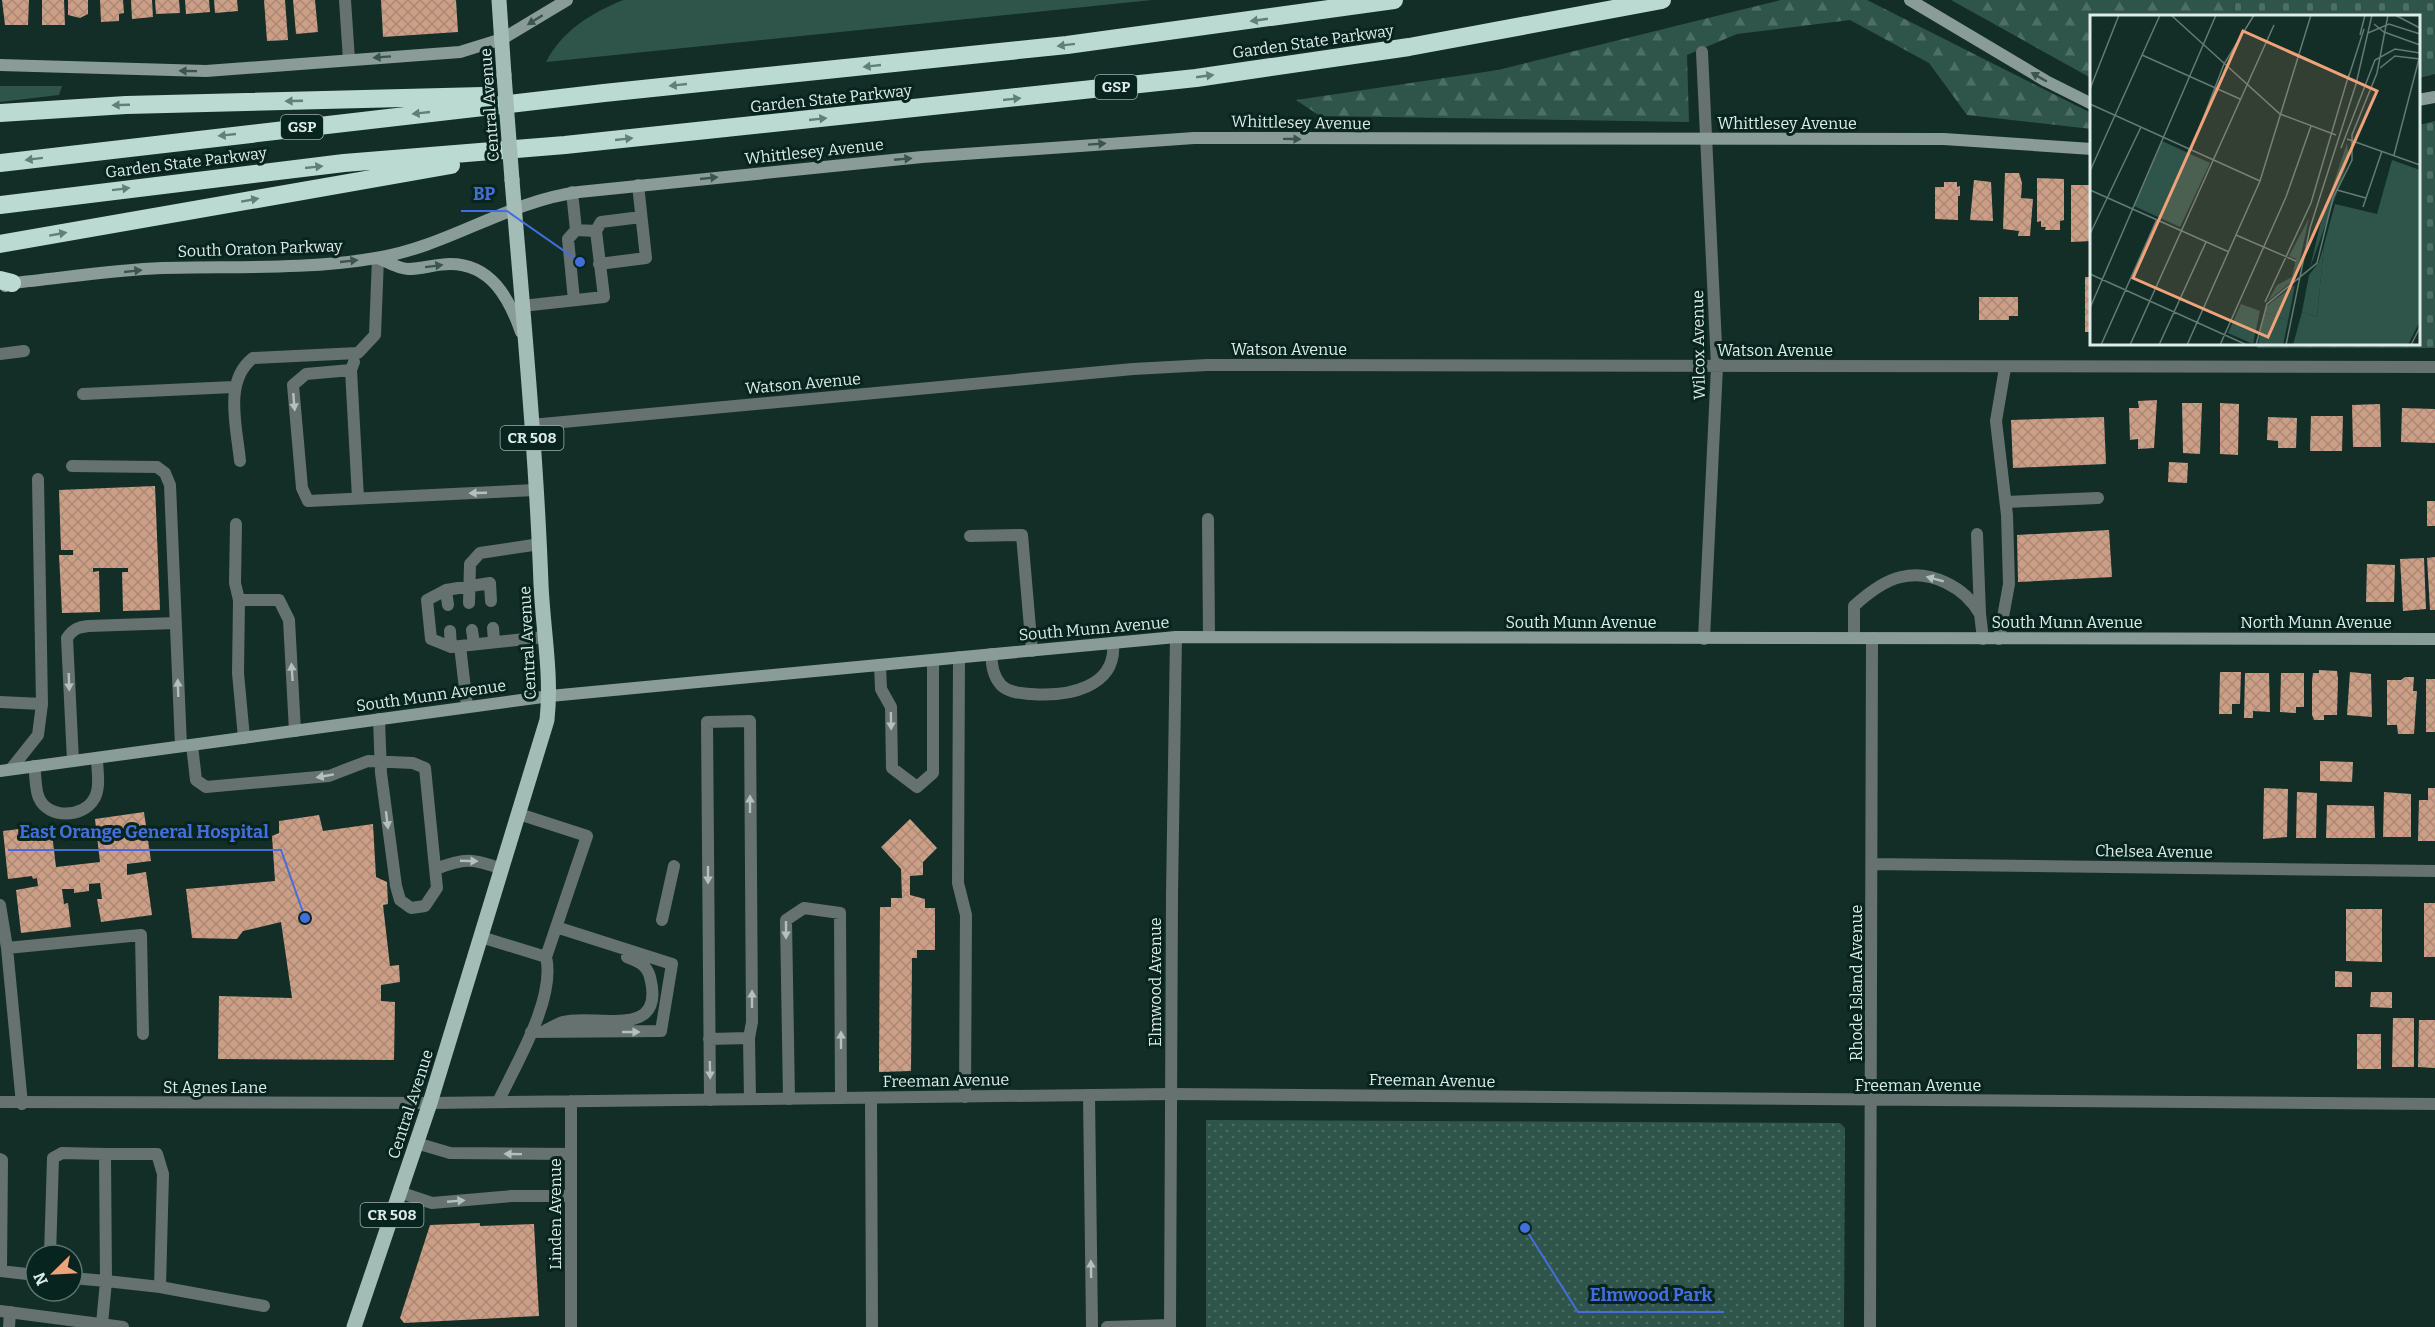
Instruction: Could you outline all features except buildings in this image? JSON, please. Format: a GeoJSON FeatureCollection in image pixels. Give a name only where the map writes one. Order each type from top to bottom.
{"type":"FeatureCollection","features":[{"type":"Feature","properties":{"kind":"highway","name":"Garden State Parkway"},"geometry":{"type":"LineString","coordinates":[[0,163],[604,93],[1066,45],[1394,0]]}},
{"type":"Feature","properties":{"kind":"highway","name":"Garden State Parkway"},"geometry":{"type":"LineString","coordinates":[[0,205],[345,164],[566,145],[1196,78],[1409,47],[1662,0]]}},
{"type":"Feature","properties":{"kind":"highway"},"geometry":{"type":"LineString","coordinates":[[0,113],[100,106],[604,93]]}},
{"type":"Feature","properties":{"kind":"highway"},"geometry":{"type":"LineString","coordinates":[[0,244],[566,145]]}},
{"type":"Feature","properties":{"kind":"main road","name":"Central Avenue"},"geometry":{"type":"LineString","coordinates":[[354,1327],[429,1104],[548,720],[550,696],[544,637],[540,544],[499,0]]}},
{"type":"Feature","properties":{"kind":"main road"},"geometry":{"type":"LineString","coordinates":[[0,65],[206,71],[460,52],[502,39],[567,0]]}},
{"type":"Feature","properties":{"kind":"main road"},"geometry":{"type":"LineString","coordinates":[[1910,0],[2037,76],[2090,103]]}},
{"type":"Feature","properties":{"kind":"main road"},"geometry":{"type":"LineString","coordinates":[[2420,100],[2435,97]]}},
{"type":"Feature","properties":{"kind":"main road","name":"Whittlesey Avenue"},"geometry":{"type":"LineString","coordinates":[[514,209],[572,192],[922,157],[1183,138],[1963,140],[2090,149]]}},
{"type":"Feature","properties":{"kind":"main road","name":"South Oraton Parkway"},"geometry":{"type":"LineString","coordinates":[[4,284],[159,268],[321,264],[378,258],[435,240],[514,209]]}},
{"type":"Feature","properties":{"kind":"main road"},"geometry":{"type":"LineString","coordinates":[[378,258],[406,269],[449,264],[468,266],[484,272],[502,292],[525,341]]}},
{"type":"Feature","properties":{"kind":"main road","name":"South Munn Avenue"},"geometry":{"type":"LineString","coordinates":[[6,770],[550,696],[1176,637],[2198,639]]}},
{"type":"Feature","properties":{"kind":"main road","name":"North Munn Avenue"},"geometry":{"type":"LineString","coordinates":[[2198,639],[2435,639]]}},
{"type":"Feature","properties":{"kind":"street"},"geometry":{"type":"LineString","coordinates":[[345,0],[349,60]]}},
{"type":"Feature","properties":{"kind":"street","name":"Wilcox Avenue"},"geometry":{"type":"LineString","coordinates":[[1702,52],[1717,366],[1704,639]]}},
{"type":"Feature","properties":{"kind":"street"},"geometry":{"type":"LineString","coordinates":[[600,264],[646,258],[638,185]]}},
{"type":"Feature","properties":{"kind":"street"},"geometry":{"type":"LineString","coordinates":[[572,192],[576,230],[568,239],[574,300]]}},
{"type":"Feature","properties":{"kind":"street"},"geometry":{"type":"LineString","coordinates":[[522,306],[603,297],[596,231],[601,222],[641,217]]}},
{"type":"Feature","properties":{"kind":"street"},"geometry":{"type":"LineString","coordinates":[[576,230],[596,231]]}},
{"type":"Feature","properties":{"kind":"street"},"geometry":{"type":"LineString","coordinates":[[358,498],[351,370],[358,353],[375,335],[378,258]]}},
{"type":"Feature","properties":{"kind":"street"},"geometry":{"type":"LineString","coordinates":[[0,354],[24,351]]}},
{"type":"Feature","properties":{"kind":"street"},"geometry":{"type":"LineString","coordinates":[[240,461],[234,387],[243,366],[253,358],[358,353]]}},
{"type":"Feature","properties":{"kind":"street","name":"Watson Avenue"},"geometry":{"type":"LineString","coordinates":[[531,425],[1165,367],[2435,367]]}},
{"type":"Feature","properties":{"kind":"street"},"geometry":{"type":"LineString","coordinates":[[1999,639],[2009,584],[2006,502],[1996,421],[2005,368]]}},
{"type":"Feature","properties":{"kind":"street"},"geometry":{"type":"LineString","coordinates":[[351,370],[306,374],[293,385],[302,488],[308,501],[536,490]]}},
{"type":"Feature","properties":{"kind":"street"},"geometry":{"type":"LineString","coordinates":[[83,394],[234,387]]}},
{"type":"Feature","properties":{"kind":"street"},"geometry":{"type":"LineString","coordinates":[[72,466],[157,467],[165,473],[172,501],[176,623],[186,745],[196,780],[206,787],[329,776],[368,761],[381,762],[413,763],[425,768],[437,888],[425,906],[411,908],[400,900],[396,886],[381,762],[379,719]]}},
{"type":"Feature","properties":{"kind":"street"},"geometry":{"type":"LineString","coordinates":[[6,770],[38,735],[42,704],[38,479]]}},
{"type":"Feature","properties":{"kind":"street"},"geometry":{"type":"LineString","coordinates":[[2006,502],[2098,498]]}},
{"type":"Feature","properties":{"kind":"street"},"geometry":{"type":"LineString","coordinates":[[1208,519],[1209,636]]}},
{"type":"Feature","properties":{"kind":"street"},"geometry":{"type":"LineString","coordinates":[[236,524],[235,583],[239,600],[238,673],[244,738]]}},
{"type":"Feature","properties":{"kind":"street"},"geometry":{"type":"LineString","coordinates":[[1977,534],[1983,639]]}},
{"type":"Feature","properties":{"kind":"street"},"geometry":{"type":"LineString","coordinates":[[970,536],[1022,535],[1032,651]]}},
{"type":"Feature","properties":{"kind":"street"},"geometry":{"type":"LineString","coordinates":[[469,603],[470,564],[480,553],[540,544]]}},
{"type":"Feature","properties":{"kind":"street"},"geometry":{"type":"LineString","coordinates":[[1854,638],[1854,606],[1868,593],[1901,577],[1929,577],[1944,582],[1973,601],[1980,614]]}},
{"type":"Feature","properties":{"kind":"street"},"geometry":{"type":"LineString","coordinates":[[491,602],[490,583],[446,590],[427,600],[431,639],[456,646],[544,637]]}},
{"type":"Feature","properties":{"kind":"street"},"geometry":{"type":"LineString","coordinates":[[446,590],[448,605]]}},
{"type":"Feature","properties":{"kind":"street"},"geometry":{"type":"LineString","coordinates":[[239,600],[279,600],[289,620],[295,731]]}},
{"type":"Feature","properties":{"kind":"street"},"geometry":{"type":"LineString","coordinates":[[73,761],[67,638],[77,627],[176,623]]}},
{"type":"Feature","properties":{"kind":"street"},"geometry":{"type":"LineString","coordinates":[[493,628],[494,642]]}},
{"type":"Feature","properties":{"kind":"street"},"geometry":{"type":"LineString","coordinates":[[471,630],[474,644]]}},
{"type":"Feature","properties":{"kind":"street"},"geometry":{"type":"LineString","coordinates":[[450,632],[456,646],[467,706]]}},
{"type":"Feature","properties":{"kind":"street","name":"Elmwood Avenue"},"geometry":{"type":"LineString","coordinates":[[1170,1326],[1176,637]]}},
{"type":"Feature","properties":{"kind":"street","name":"Rhode Island Avenue"},"geometry":{"type":"LineString","coordinates":[[1870,1327],[1872,638]]}},
{"type":"Feature","properties":{"kind":"street"},"geometry":{"type":"LineString","coordinates":[[992,654],[997,679],[1002,687],[1014,693],[1054,696],[1076,691],[1107,672],[1114,657],[1113,643]]}},
{"type":"Feature","properties":{"kind":"street"},"geometry":{"type":"LineString","coordinates":[[959,657],[958,883],[966,915],[965,1096]]}},
{"type":"Feature","properties":{"kind":"street"},"geometry":{"type":"LineString","coordinates":[[880,665],[881,689],[891,707],[892,768],[917,787],[933,773],[933,660]]}},
{"type":"Feature","properties":{"kind":"street"},"geometry":{"type":"LineString","coordinates":[[0,702],[42,704]]}},
{"type":"Feature","properties":{"kind":"street"},"geometry":{"type":"LineString","coordinates":[[710,1100],[707,722],[750,721],[752,1022],[749,1038],[750,1099]]}},
{"type":"Feature","properties":{"kind":"street"},"geometry":{"type":"LineString","coordinates":[[34,766],[39,798],[47,810],[64,814],[80,810],[94,801],[97,790],[97,758]]}},
{"type":"Feature","properties":{"kind":"street"},"geometry":{"type":"LineString","coordinates":[[498,1102],[536,1032],[550,972],[546,957],[562,928],[587,836],[519,814]]}},
{"type":"Feature","properties":{"kind":"street"},"geometry":{"type":"LineString","coordinates":[[436,869],[457,860],[474,859],[502,869]]}},
{"type":"Feature","properties":{"kind":"street","name":"Chelsea Avenue"},"geometry":{"type":"LineString","coordinates":[[1872,864],[2435,871]]}},
{"type":"Feature","properties":{"kind":"street"},"geometry":{"type":"LineString","coordinates":[[662,920],[674,866]]}},
{"type":"Feature","properties":{"kind":"street"},"geometry":{"type":"LineString","coordinates":[[0,904],[7,948],[22,1104]]}},
{"type":"Feature","properties":{"kind":"street"},"geometry":{"type":"LineString","coordinates":[[789,1099],[786,920],[804,908],[840,912],[841,1098]]}},
{"type":"Feature","properties":{"kind":"street"},"geometry":{"type":"LineString","coordinates":[[536,1032],[661,1031],[672,964],[562,928]]}},
{"type":"Feature","properties":{"kind":"street"},"geometry":{"type":"LineString","coordinates":[[536,1032],[564,1022],[630,1021],[645,1013],[652,1001],[653,988],[648,972],[640,961],[577,940],[562,928]]}},
{"type":"Feature","properties":{"kind":"street"},"geometry":{"type":"LineString","coordinates":[[7,948],[141,934],[143,1034]]}},
{"type":"Feature","properties":{"kind":"street"},"geometry":{"type":"LineString","coordinates":[[481,937],[546,957]]}},
{"type":"Feature","properties":{"kind":"street"},"geometry":{"type":"LineString","coordinates":[[709,1039],[749,1038]]}},
{"type":"Feature","properties":{"kind":"street","name":"Freeman Avenue"},"geometry":{"type":"LineString","coordinates":[[429,1104],[1171,1094],[2435,1104]]}},
{"type":"Feature","properties":{"kind":"street"},"geometry":{"type":"LineString","coordinates":[[1089,1095],[1092,1327]]}},
{"type":"Feature","properties":{"kind":"street"},"geometry":{"type":"LineString","coordinates":[[872,1098],[872,1327]]}},
{"type":"Feature","properties":{"kind":"street","name":"Linden Avenue"},"geometry":{"type":"LineString","coordinates":[[571,1101],[571,1327]]}},
{"type":"Feature","properties":{"kind":"street","name":"St Agnes Lane"},"geometry":{"type":"LineString","coordinates":[[0,1102],[22,1104],[429,1104]]}},
{"type":"Feature","properties":{"kind":"street"},"geometry":{"type":"LineString","coordinates":[[416,1143],[450,1153],[571,1155]]}},
{"type":"Feature","properties":{"kind":"street"},"geometry":{"type":"LineString","coordinates":[[50,1243],[53,1158],[62,1153],[157,1154],[163,1174],[160,1287]]}},
{"type":"Feature","properties":{"kind":"street"},"geometry":{"type":"LineString","coordinates":[[102,1323],[106,1281],[105,1155]]}},
{"type":"Feature","properties":{"kind":"street"},"geometry":{"type":"LineString","coordinates":[[0,1159],[2,1160],[0,1271],[24,1274]]}},
{"type":"Feature","properties":{"kind":"street"},"geometry":{"type":"LineString","coordinates":[[399,1192],[432,1203],[512,1196],[571,1196]]}},
{"type":"Feature","properties":{"kind":"street"},"geometry":{"type":"LineString","coordinates":[[84,1279],[160,1287],[264,1306]]}},
{"type":"Feature","properties":{"kind":"street"},"geometry":{"type":"LineString","coordinates":[[9,1327],[5,1311],[123,1327]]}},
{"type":"Feature","properties":{"kind":"street"},"geometry":{"type":"LineString","coordinates":[[1107,1327],[1170,1326]]}},
{"type":"Feature","properties":{"kind":"green space"},"geometry":{"type":"Polygon","coordinates":[[[623,0],[1152,0],[546,62],[560,41],[578,24],[623,0]]]}},
{"type":"Feature","properties":{"kind":"green space"},"geometry":{"type":"Polygon","coordinates":[[[1781,0],[1867,0],[2090,112],[2090,129],[1967,115],[1929,63],[1850,20],[1737,34],[1687,55],[1689,122],[1320,116],[1296,100],[1498,70],[1781,0]]]}},
{"type":"Feature","properties":{"kind":"green space"},"geometry":{"type":"Polygon","coordinates":[[[1951,0],[2234,0],[2235,15],[2090,15],[2090,77],[1951,0]]]}},
{"type":"Feature","properties":{"kind":"green space"},"geometry":{"type":"Polygon","coordinates":[[[2234,0],[2435,0],[2435,74],[2420,78],[2420,15],[2235,15],[2234,0]]]}},
{"type":"Feature","properties":{"kind":"green space"},"geometry":{"type":"Polygon","coordinates":[[[0,86],[62,86],[59,95],[0,102],[0,86]]]}},
{"type":"Feature","properties":{"kind":"green space"},"geometry":{"type":"Polygon","coordinates":[[[2435,121],[2435,348],[2257,348],[2256,345],[2420,345],[2420,125],[2435,121]]]}},
{"type":"Feature","properties":{"kind":"green space"},"geometry":{"type":"Polygon","coordinates":[[[1206,1120],[1840,1123],[1845,1128],[1844,1327],[1206,1327],[1206,1120]]]}},
{"type":"Feature","properties":{"kind":"place","name":"BP"},"geometry":{"type":"Point","coordinates":[580,262]}},
{"type":"Feature","properties":{"kind":"place","name":"East Orange General Hospital"},"geometry":{"type":"Point","coordinates":[305,918]}},
{"type":"Feature","properties":{"kind":"place","name":"Elmwood Park"},"geometry":{"type":"Point","coordinates":[1525,1228]}}]}
